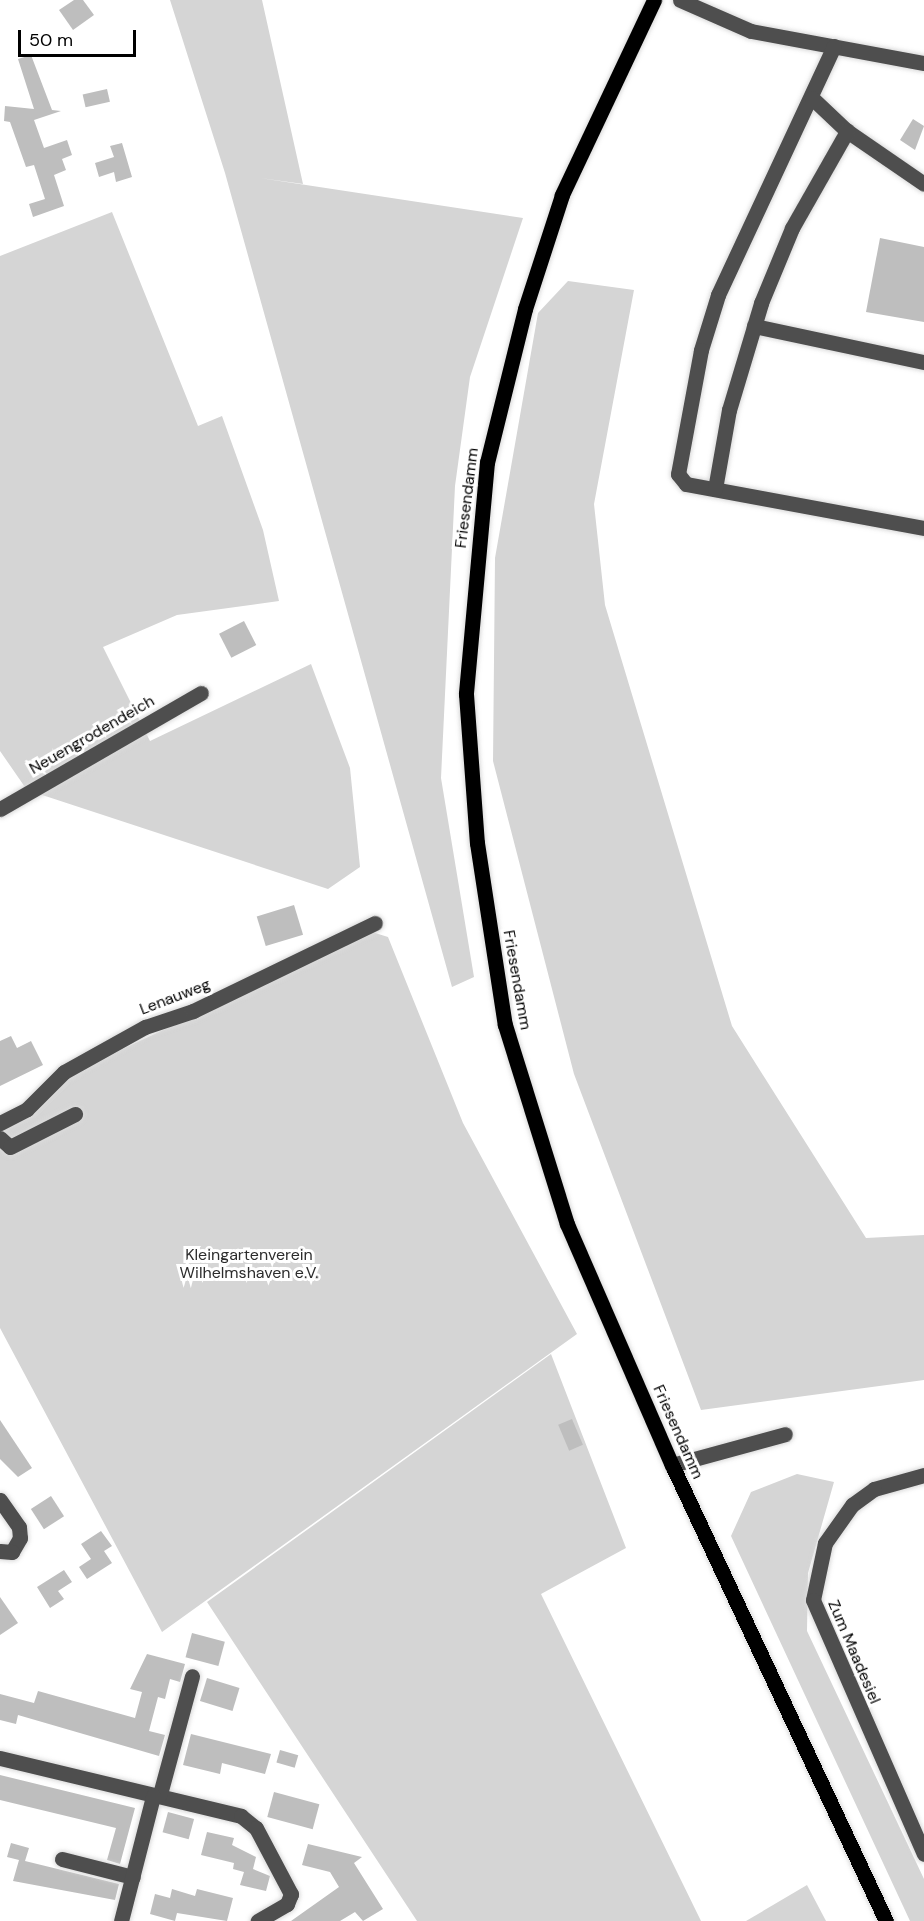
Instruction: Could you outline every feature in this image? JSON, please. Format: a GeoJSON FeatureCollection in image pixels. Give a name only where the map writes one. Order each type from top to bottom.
{"type":"FeatureCollection","features":[{"type":"Feature","properties":{"kind":"main road","name":"Friesendamm"},"geometry":{"type":"LineString","coordinates":[[654,0],[562,195],[525,309],[487,462],[466,694],[477,843],[505,1025],[567,1224],[672,1465],[886,1921]]}},
{"type":"Feature","properties":{"kind":"street"},"geometry":{"type":"LineString","coordinates":[[680,0],[751,31],[924,63]]}},
{"type":"Feature","properties":{"kind":"street"},"geometry":{"type":"LineString","coordinates":[[834,46],[812,98],[718,295],[701,350],[678,474],[686,484],[924,528]]}},
{"type":"Feature","properties":{"kind":"street"},"geometry":{"type":"LineString","coordinates":[[812,98],[847,131],[924,183]]}},
{"type":"Feature","properties":{"kind":"street"},"geometry":{"type":"LineString","coordinates":[[715,489],[729,410],[754,326],[792,228],[847,131]]}},
{"type":"Feature","properties":{"kind":"street"},"geometry":{"type":"LineString","coordinates":[[754,326],[924,362]]}},
{"type":"Feature","properties":{"kind":"street","name":"Neuengrodendeich"},"geometry":{"type":"LineString","coordinates":[[0,808],[201,693]]}},
{"type":"Feature","properties":{"kind":"street","name":"Lenauweg"},"geometry":{"type":"LineString","coordinates":[[0,1123],[27,1108],[64,1072],[145,1027],[193,1011],[375,923]]}},
{"type":"Feature","properties":{"kind":"street"},"geometry":{"type":"LineString","coordinates":[[0,1138],[10,1147],[75,1114]]}},
{"type":"Feature","properties":{"kind":"street"},"geometry":{"type":"LineString","coordinates":[[672,1465],[785,1434]]}},
{"type":"Feature","properties":{"kind":"street","name":"Zum Maadesiel"},"geometry":{"type":"LineString","coordinates":[[924,1475],[874,1489],[852,1505],[825,1543],[813,1600],[924,1854]]}},
{"type":"Feature","properties":{"kind":"street"},"geometry":{"type":"LineString","coordinates":[[0,1500],[19,1527],[20,1538],[12,1552],[0,1551]]}},
{"type":"Feature","properties":{"kind":"street"},"geometry":{"type":"LineString","coordinates":[[121,1921],[192,1676]]}},
{"type":"Feature","properties":{"kind":"street"},"geometry":{"type":"LineString","coordinates":[[0,1758],[241,1816],[256,1828],[291,1894],[286,1904],[258,1921]]}},
{"type":"Feature","properties":{"kind":"street"},"geometry":{"type":"LineString","coordinates":[[62,1859],[133,1877]]}},
{"type":"Feature","properties":{"kind":"green space"},"geometry":{"type":"Polygon","coordinates":[[[170,0],[262,0],[303,184],[260,178],[523,218],[470,377],[455,486],[441,778],[474,977],[452,987],[225,173],[170,0]]]}},
{"type":"Feature","properties":{"kind":"green space"},"geometry":{"type":"Polygon","coordinates":[[[112,212],[198,426],[222,416],[263,530],[279,601],[177,615],[103,647],[150,741],[311,664],[350,768],[360,867],[328,889],[27,790],[0,751],[0,256],[112,212]]]}},
{"type":"Feature","properties":{"kind":"green space"},"geometry":{"type":"Polygon","coordinates":[[[568,281],[634,290],[594,504],[605,605],[732,1026],[866,1238],[924,1235],[924,1380],[701,1410],[574,1074],[493,761],[495,558],[538,313],[568,281]]]}},
{"type":"Feature","properties":{"kind":"green space","name":"Kleingartenverein Wilhelmshaven e.V."},"geometry":{"type":"Polygon","coordinates":[[[372,932],[388,937],[463,1123],[577,1334],[162,1632],[0,1328],[0,1131],[80,1069],[372,932]]]}},
{"type":"Feature","properties":{"kind":"green space"},"geometry":{"type":"Polygon","coordinates":[[[551,1354],[626,1548],[541,1594],[701,1921],[417,1921],[207,1602],[551,1354]]]}},
{"type":"Feature","properties":{"kind":"green space"},"geometry":{"type":"Polygon","coordinates":[[[797,1474],[834,1482],[808,1573],[807,1631],[924,1879],[924,1921],[910,1921],[731,1536],[751,1492],[797,1474]]]}},
{"type":"Feature","properties":{"kind":"green space"},"geometry":{"type":"Polygon","coordinates":[[[807,1885],[826,1921],[746,1921],[807,1885]]]}},
{"type":"Feature","properties":{"kind":"building"},"geometry":{"type":"Polygon","coordinates":[[[74,0],[83,0],[94,15],[73,30],[59,10],[74,0]]]}},
{"type":"Feature","properties":{"kind":"building"},"geometry":{"type":"Polygon","coordinates":[[[31,55],[52,110],[61,111],[34,120],[44,148],[67,140],[72,155],[62,159],[66,170],[54,175],[64,206],[33,217],[29,204],[45,199],[34,165],[26,167],[10,122],[4,121],[5,106],[34,109],[18,59],[31,55]]]}},
{"type":"Feature","properties":{"kind":"building"},"geometry":{"type":"Polygon","coordinates":[[[107,89],[110,102],[86,107],[83,95],[107,89]]]}},
{"type":"Feature","properties":{"kind":"building"},"geometry":{"type":"Polygon","coordinates":[[[913,119],[924,126],[915,150],[900,140],[913,119]]]}},
{"type":"Feature","properties":{"kind":"building"},"geometry":{"type":"Polygon","coordinates":[[[122,143],[132,177],[116,182],[114,172],[99,177],[95,163],[114,157],[110,146],[122,143]]]}},
{"type":"Feature","properties":{"kind":"building"},"geometry":{"type":"Polygon","coordinates":[[[880,238],[924,247],[924,322],[866,312],[880,238]]]}},
{"type":"Feature","properties":{"kind":"building"},"geometry":{"type":"Polygon","coordinates":[[[244,621],[256,645],[231,658],[219,634],[244,621]]]}},
{"type":"Feature","properties":{"kind":"building"},"geometry":{"type":"Polygon","coordinates":[[[294,905],[303,935],[266,946],[257,916],[294,905]]]}},
{"type":"Feature","properties":{"kind":"building"},"geometry":{"type":"Polygon","coordinates":[[[11,1036],[17,1048],[31,1041],[43,1065],[0,1086],[0,1041],[11,1036]]]}},
{"type":"Feature","properties":{"kind":"building"},"geometry":{"type":"Polygon","coordinates":[[[572,1419],[583,1445],[569,1451],[558,1425],[572,1419]]]}},
{"type":"Feature","properties":{"kind":"building"},"geometry":{"type":"Polygon","coordinates":[[[0,1420],[32,1468],[18,1477],[0,1459],[0,1420]]]}},
{"type":"Feature","properties":{"kind":"building"},"geometry":{"type":"Polygon","coordinates":[[[51,1496],[64,1516],[44,1529],[31,1509],[51,1496]]]}},
{"type":"Feature","properties":{"kind":"building"},"geometry":{"type":"Polygon","coordinates":[[[101,1531],[112,1546],[104,1551],[112,1563],[87,1579],[79,1567],[91,1559],[81,1544],[101,1531]]]}},
{"type":"Feature","properties":{"kind":"building"},"geometry":{"type":"Polygon","coordinates":[[[64,1570],[72,1582],[58,1591],[64,1599],[50,1608],[37,1587],[64,1570]]]}},
{"type":"Feature","properties":{"kind":"building"},"geometry":{"type":"Polygon","coordinates":[[[0,1597],[18,1623],[0,1635],[0,1597]]]}},
{"type":"Feature","properties":{"kind":"building"},"geometry":{"type":"Polygon","coordinates":[[[192,1633],[225,1642],[218,1666],[186,1657],[192,1633]]]}},
{"type":"Feature","properties":{"kind":"building"},"geometry":{"type":"Polygon","coordinates":[[[147,1654],[185,1664],[180,1682],[170,1679],[165,1699],[158,1697],[149,1731],[165,1735],[159,1756],[18,1715],[16,1724],[0,1720],[0,1694],[34,1703],[38,1691],[135,1718],[142,1692],[130,1689],[147,1654]]]}},
{"type":"Feature","properties":{"kind":"building"},"geometry":{"type":"Polygon","coordinates":[[[207,1678],[240,1688],[232,1711],[200,1701],[207,1678]]]}},
{"type":"Feature","properties":{"kind":"building"},"geometry":{"type":"Polygon","coordinates":[[[191,1734],[271,1754],[265,1774],[222,1763],[220,1774],[183,1765],[191,1734]]]}},
{"type":"Feature","properties":{"kind":"building"},"geometry":{"type":"Polygon","coordinates":[[[280,1750],[298,1755],[295,1768],[276,1762],[280,1750]]]}},
{"type":"Feature","properties":{"kind":"building"},"geometry":{"type":"Polygon","coordinates":[[[0,1775],[135,1808],[120,1864],[107,1860],[116,1828],[0,1800],[0,1775]]]}},
{"type":"Feature","properties":{"kind":"building"},"geometry":{"type":"Polygon","coordinates":[[[274,1792],[319,1804],[313,1829],[267,1817],[274,1792]]]}},
{"type":"Feature","properties":{"kind":"building"},"geometry":{"type":"Polygon","coordinates":[[[168,1812],[194,1819],[189,1839],[163,1832],[168,1812]]]}},
{"type":"Feature","properties":{"kind":"building"},"geometry":{"type":"Polygon","coordinates":[[[207,1832],[234,1838],[232,1845],[256,1857],[253,1869],[270,1876],[266,1891],[240,1885],[244,1872],[233,1869],[234,1863],[201,1855],[207,1832]]]}},
{"type":"Feature","properties":{"kind":"building"},"geometry":{"type":"Polygon","coordinates":[[[11,1843],[29,1848],[25,1861],[119,1884],[115,1900],[13,1881],[19,1860],[7,1857],[11,1843]]]}},
{"type":"Feature","properties":{"kind":"building"},"geometry":{"type":"Polygon","coordinates":[[[308,1844],[362,1857],[354,1863],[383,1909],[363,1921],[355,1912],[340,1921],[291,1921],[339,1887],[330,1872],[302,1865],[308,1844]]]}},
{"type":"Feature","properties":{"kind":"building"},"geometry":{"type":"Polygon","coordinates":[[[172,1889],[195,1896],[197,1889],[233,1898],[227,1921],[177,1913],[175,1921],[150,1914],[155,1894],[170,1898],[172,1889]]]}}]}
